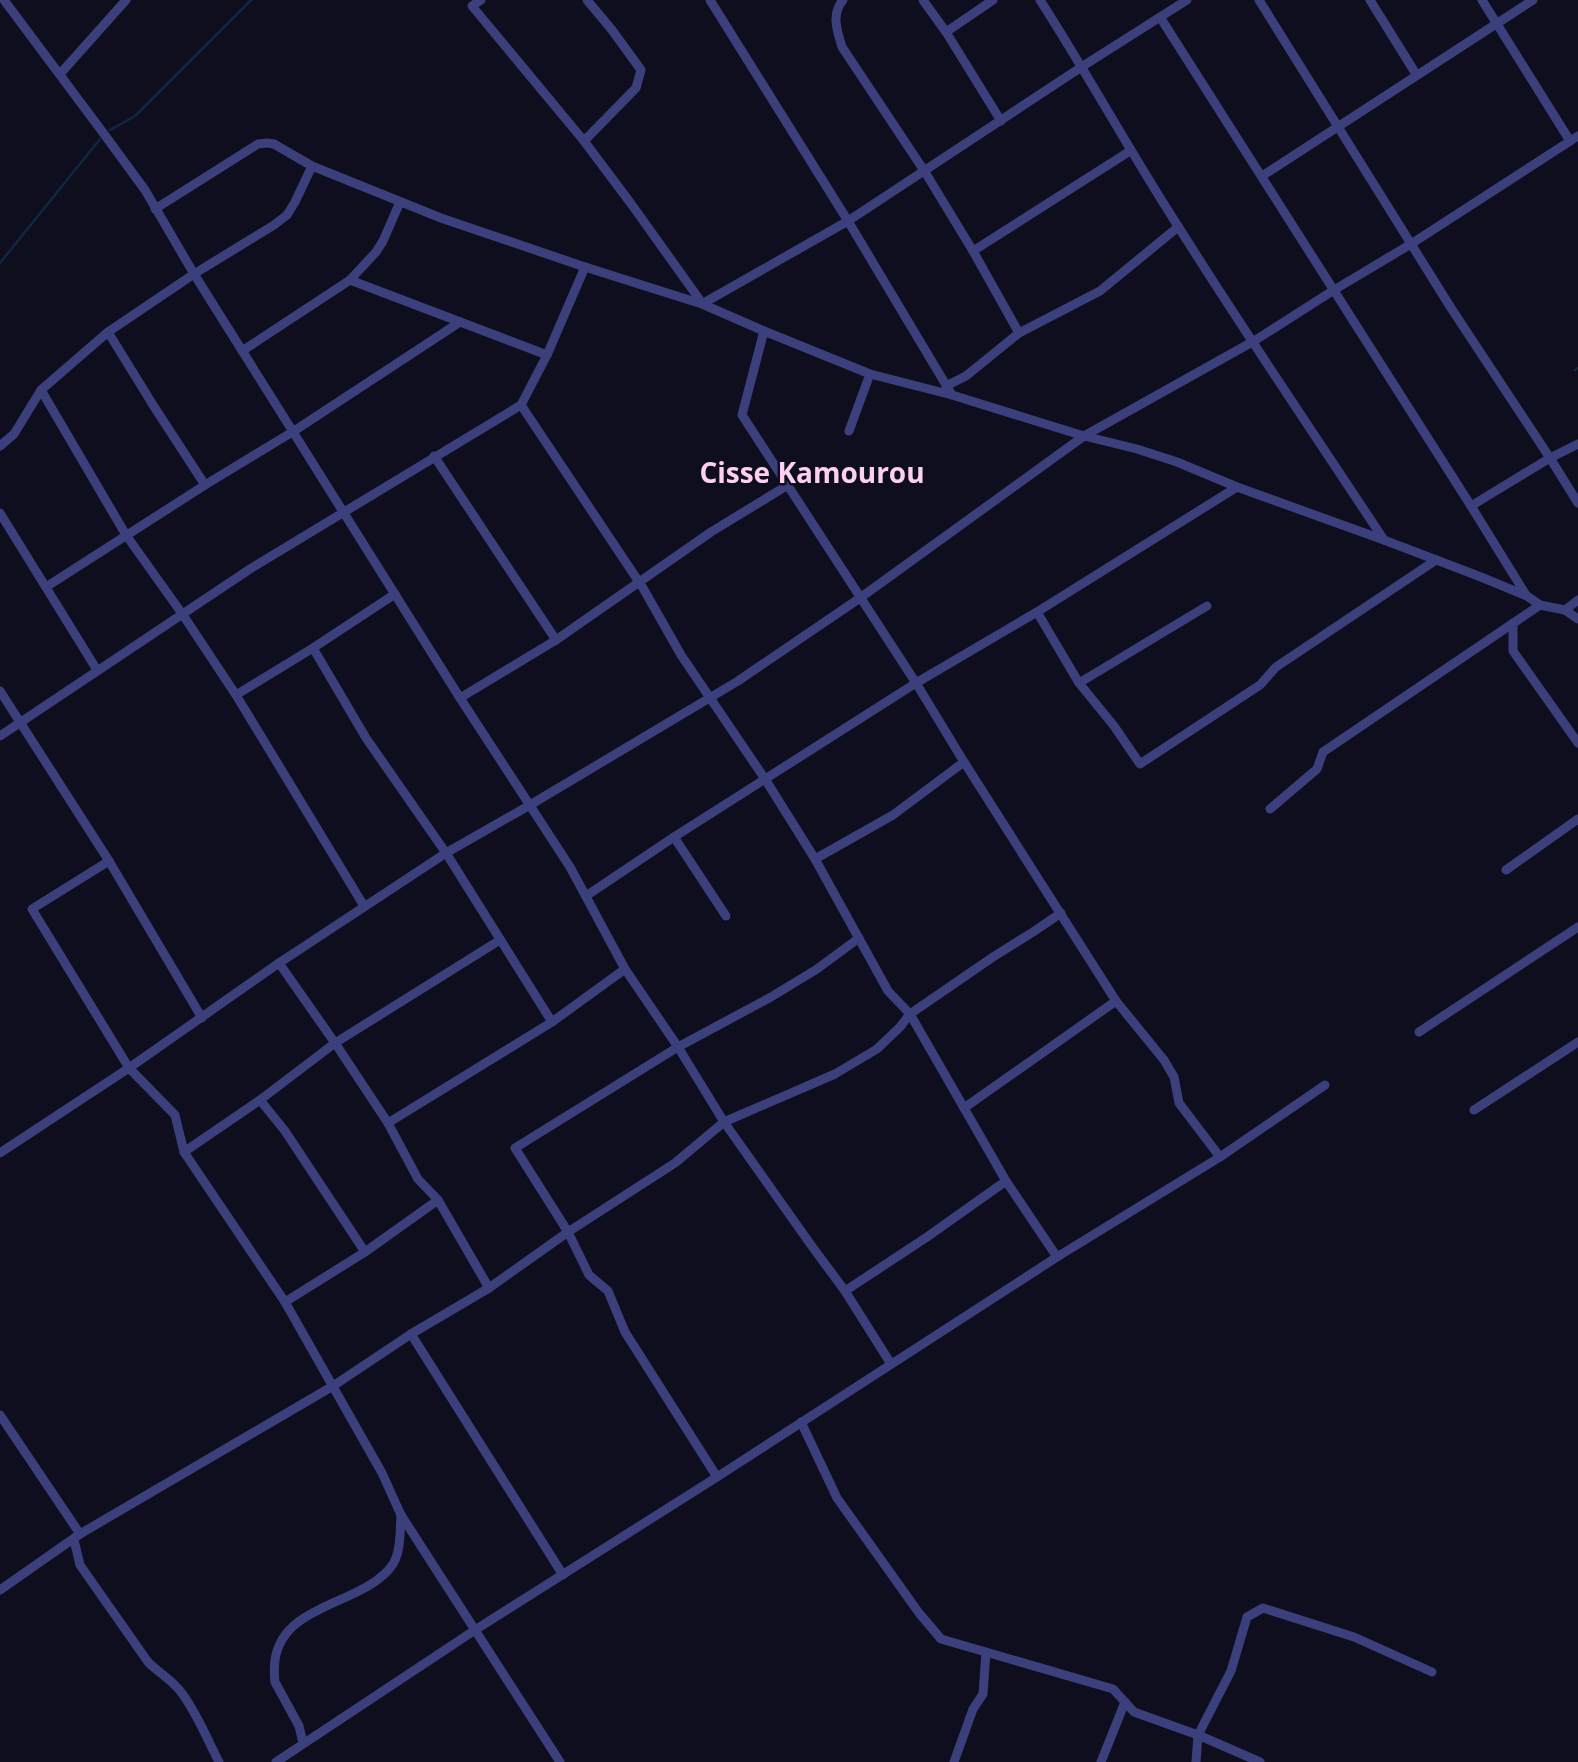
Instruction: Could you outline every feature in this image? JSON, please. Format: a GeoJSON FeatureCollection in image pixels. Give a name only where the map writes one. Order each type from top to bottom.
{"type":"FeatureCollection","features":[{"type":"Feature","properties":{"kind":"street"},"geometry":{"type":"LineString","coordinates":[[4,0],[113,145],[156,209],[460,698],[570,867],[625,969],[678,1047],[724,1122],[845,1291],[891,1364]]}},
{"type":"Feature","properties":{"kind":"street"},"geometry":{"type":"LineString","coordinates":[[60,74],[126,0]]}},
{"type":"Feature","properties":{"kind":"street"},"geometry":{"type":"LineString","coordinates":[[481,0],[472,6],[584,141],[702,304]]}},
{"type":"Feature","properties":{"kind":"street"},"geometry":{"type":"LineString","coordinates":[[584,141],[636,88],[641,70],[587,0]]}},
{"type":"Feature","properties":{"kind":"street"},"geometry":{"type":"LineString","coordinates":[[710,0],[848,221],[949,391]]}},
{"type":"Feature","properties":{"kind":"street"},"geometry":{"type":"LineString","coordinates":[[843,0],[838,5],[835,25],[842,47],[925,172],[1019,333]]}},
{"type":"Feature","properties":{"kind":"street"},"geometry":{"type":"LineString","coordinates":[[923,0],[1001,121]]}},
{"type":"Feature","properties":{"kind":"street"},"geometry":{"type":"LineString","coordinates":[[946,32],[993,0]]}},
{"type":"Feature","properties":{"kind":"street"},"geometry":{"type":"LineString","coordinates":[[1040,0],[1083,66],[1130,151],[1178,227],[1384,540]]}},
{"type":"Feature","properties":{"kind":"street"},"geometry":{"type":"LineString","coordinates":[[702,304],[848,221],[1187,0]]}},
{"type":"Feature","properties":{"kind":"street"},"geometry":{"type":"LineString","coordinates":[[1259,0],[1458,319],[1578,503]]}},
{"type":"Feature","properties":{"kind":"street"},"geometry":{"type":"LineString","coordinates":[[1370,0],[1416,74]]}},
{"type":"Feature","properties":{"kind":"street"},"geometry":{"type":"LineString","coordinates":[[0,1153],[446,853],[738,681],[860,598],[1084,436],[1254,341],[1411,244],[1574,138],[1482,0]]}},
{"type":"Feature","properties":{"kind":"street"},"geometry":{"type":"LineString","coordinates":[[1262,176],[1532,0]]}},
{"type":"Feature","properties":{"kind":"street"},"geometry":{"type":"LineString","coordinates":[[1160,17],[1527,596]]}},
{"type":"Feature","properties":{"kind":"street"},"geometry":{"type":"LineString","coordinates":[[156,209],[258,144],[274,144],[312,166],[440,218],[702,304],[870,374],[949,391],[1084,436],[1177,462],[1237,487],[1436,560],[1527,596],[1540,605],[1564,610],[1578,619]]}},
{"type":"Feature","properties":{"kind":"street"},"geometry":{"type":"LineString","coordinates":[[973,251],[1130,151]]}},
{"type":"Feature","properties":{"kind":"street"},"geometry":{"type":"LineString","coordinates":[[0,446],[14,434],[41,390],[108,332],[287,215],[312,166]]}},
{"type":"Feature","properties":{"kind":"street"},"geometry":{"type":"LineString","coordinates":[[242,351],[350,280],[376,253],[400,202]]}},
{"type":"Feature","properties":{"kind":"street"},"geometry":{"type":"LineString","coordinates":[[949,391],[1019,333],[1100,290],[1178,227]]}},
{"type":"Feature","properties":{"kind":"street"},"geometry":{"type":"LineString","coordinates":[[0,736],[250,569],[521,405],[547,355],[585,267]]}},
{"type":"Feature","properties":{"kind":"street"},"geometry":{"type":"LineString","coordinates":[[350,280],[547,355]]}},
{"type":"Feature","properties":{"kind":"street"},"geometry":{"type":"LineString","coordinates":[[46,587],[294,431],[460,322]]}},
{"type":"Feature","properties":{"kind":"street"},"geometry":{"type":"LineString","coordinates":[[764,331],[742,415],[916,683],[1115,1001],[1164,1060],[1174,1077],[1179,1103],[1220,1157]]}},
{"type":"Feature","properties":{"kind":"street"},"geometry":{"type":"LineString","coordinates":[[108,332],[205,485]]}},
{"type":"Feature","properties":{"kind":"street"},"geometry":{"type":"LineString","coordinates":[[849,431],[870,374]]}},
{"type":"Feature","properties":{"kind":"street"},"geometry":{"type":"LineString","coordinates":[[41,390],[126,536],[236,695],[364,906]]}},
{"type":"Feature","properties":{"kind":"street"},"geometry":{"type":"LineString","coordinates":[[521,405],[638,581],[681,655],[765,779],[815,859],[888,990],[910,1014],[1006,1181],[1056,1256]]}},
{"type":"Feature","properties":{"kind":"street"},"geometry":{"type":"LineString","coordinates":[[1471,506],[1578,443]]}},
{"type":"Feature","properties":{"kind":"street"},"geometry":{"type":"LineString","coordinates":[[434,456],[556,640]]}},
{"type":"Feature","properties":{"kind":"street"},"geometry":{"type":"LineString","coordinates":[[460,698],[556,640],[711,532],[788,485]]}},
{"type":"Feature","properties":{"kind":"street"},"geometry":{"type":"LineString","coordinates":[[586,896],[674,836],[916,683],[1237,487]]}},
{"type":"Feature","properties":{"kind":"street"},"geometry":{"type":"LineString","coordinates":[[0,513],[97,670]]}},
{"type":"Feature","properties":{"kind":"street"},"geometry":{"type":"LineString","coordinates":[[1037,611],[1079,683],[1140,764],[1261,685],[1276,667],[1436,560]]}},
{"type":"Feature","properties":{"kind":"street"},"geometry":{"type":"LineString","coordinates":[[236,695],[395,594]]}},
{"type":"Feature","properties":{"kind":"street"},"geometry":{"type":"LineString","coordinates":[[1564,610],[1578,600]]}},
{"type":"Feature","properties":{"kind":"street"},"geometry":{"type":"LineString","coordinates":[[1270,809],[1317,769],[1323,752],[1540,605]]}},
{"type":"Feature","properties":{"kind":"street"},"geometry":{"type":"LineString","coordinates":[[1079,683],[1207,606]]}},
{"type":"Feature","properties":{"kind":"street"},"geometry":{"type":"LineString","coordinates":[[1513,623],[1513,651],[1578,743]]}},
{"type":"Feature","properties":{"kind":"street"},"geometry":{"type":"LineString","coordinates":[[313,648],[366,738],[446,853],[552,1022]]}},
{"type":"Feature","properties":{"kind":"street"},"geometry":{"type":"LineString","coordinates":[[0,691],[109,860],[202,1017]]}},
{"type":"Feature","properties":{"kind":"street"},"geometry":{"type":"LineString","coordinates":[[815,859],[893,815],[964,762]]}},
{"type":"Feature","properties":{"kind":"street"},"geometry":{"type":"LineString","coordinates":[[1506,870],[1578,819]]}},
{"type":"Feature","properties":{"kind":"street"},"geometry":{"type":"LineString","coordinates":[[674,836],[726,916]]}},
{"type":"Feature","properties":{"kind":"street"},"geometry":{"type":"LineString","coordinates":[[109,860],[32,909],[129,1068],[175,1115],[184,1152],[285,1301],[382,1474],[401,1516],[560,1762]]}},
{"type":"Feature","properties":{"kind":"street"},"geometry":{"type":"LineString","coordinates":[[0,1590],[77,1537],[333,1386],[411,1334],[489,1288],[568,1232],[675,1163],[724,1122],[835,1074],[877,1049],[910,1014],[1060,913]]}},
{"type":"Feature","properties":{"kind":"street"},"geometry":{"type":"LineString","coordinates":[[1419,1032],[1578,927]]}},
{"type":"Feature","properties":{"kind":"street"},"geometry":{"type":"LineString","coordinates":[[717,1477],[625,1332],[608,1291],[589,1275],[568,1232],[515,1148],[678,1047],[771,997],[859,938]]}},
{"type":"Feature","properties":{"kind":"street"},"geometry":{"type":"LineString","coordinates":[[184,1152],[260,1100],[335,1043],[500,940]]}},
{"type":"Feature","properties":{"kind":"street"},"geometry":{"type":"LineString","coordinates":[[279,963],[388,1123],[418,1180],[438,1200],[489,1288]]}},
{"type":"Feature","properties":{"kind":"street"},"geometry":{"type":"LineString","coordinates":[[388,1123],[552,1022],[625,969]]}},
{"type":"Feature","properties":{"kind":"street"},"geometry":{"type":"LineString","coordinates":[[964,1108],[1115,1001]]}},
{"type":"Feature","properties":{"kind":"street"},"geometry":{"type":"LineString","coordinates":[[1474,1110],[1578,1042]]}},
{"type":"Feature","properties":{"kind":"street"},"geometry":{"type":"LineString","coordinates":[[275,1762],[1056,1256],[1220,1157],[1325,1085]]}},
{"type":"Feature","properties":{"kind":"street"},"geometry":{"type":"LineString","coordinates":[[260,1100],[285,1131],[365,1252]]}},
{"type":"Feature","properties":{"kind":"street"},"geometry":{"type":"LineString","coordinates":[[845,1291],[1006,1181]]}},
{"type":"Feature","properties":{"kind":"street"},"geometry":{"type":"LineString","coordinates":[[285,1301],[365,1252],[438,1200]]}},
{"type":"Feature","properties":{"kind":"street"},"geometry":{"type":"LineString","coordinates":[[411,1334],[563,1575]]}},
{"type":"Feature","properties":{"kind":"street"},"geometry":{"type":"LineString","coordinates":[[0,1415],[77,1537],[80,1565],[148,1662],[180,1691],[219,1762]]}},
{"type":"Feature","properties":{"kind":"street"},"geometry":{"type":"LineString","coordinates":[[801,1422],[837,1498],[919,1613],[941,1639],[1113,1689],[1134,1712],[1198,1735],[1260,1762]]}},
{"type":"Feature","properties":{"kind":"street"},"geometry":{"type":"LineString","coordinates":[[303,1743],[299,1726],[275,1682],[277,1648],[293,1626],[302,1619],[365,1588],[393,1564],[401,1516]]}},
{"type":"Feature","properties":{"kind":"street"},"geometry":{"type":"LineString","coordinates":[[1196,1762],[1198,1735],[1231,1671],[1247,1617],[1263,1608],[1354,1637],[1432,1672]]}},
{"type":"Feature","properties":{"kind":"street"},"geometry":{"type":"LineString","coordinates":[[954,1762],[973,1709],[983,1694],[986,1652]]}},
{"type":"Feature","properties":{"kind":"street"},"geometry":{"type":"LineString","coordinates":[[1101,1762],[1125,1702]]}},
{"type":"Feature","properties":{"kind":"waterway"},"geometry":{"type":"LineString","coordinates":[[110,130],[135,116],[251,0]]}},
{"type":"Feature","properties":{"kind":"waterway"},"geometry":{"type":"LineString","coordinates":[[0,263],[100,139]]}},
{"type":"Feature","properties":{"kind":"district","name":"Cisse Kamourou"},"geometry":{"type":"Point","coordinates":[812,472]}}]}
